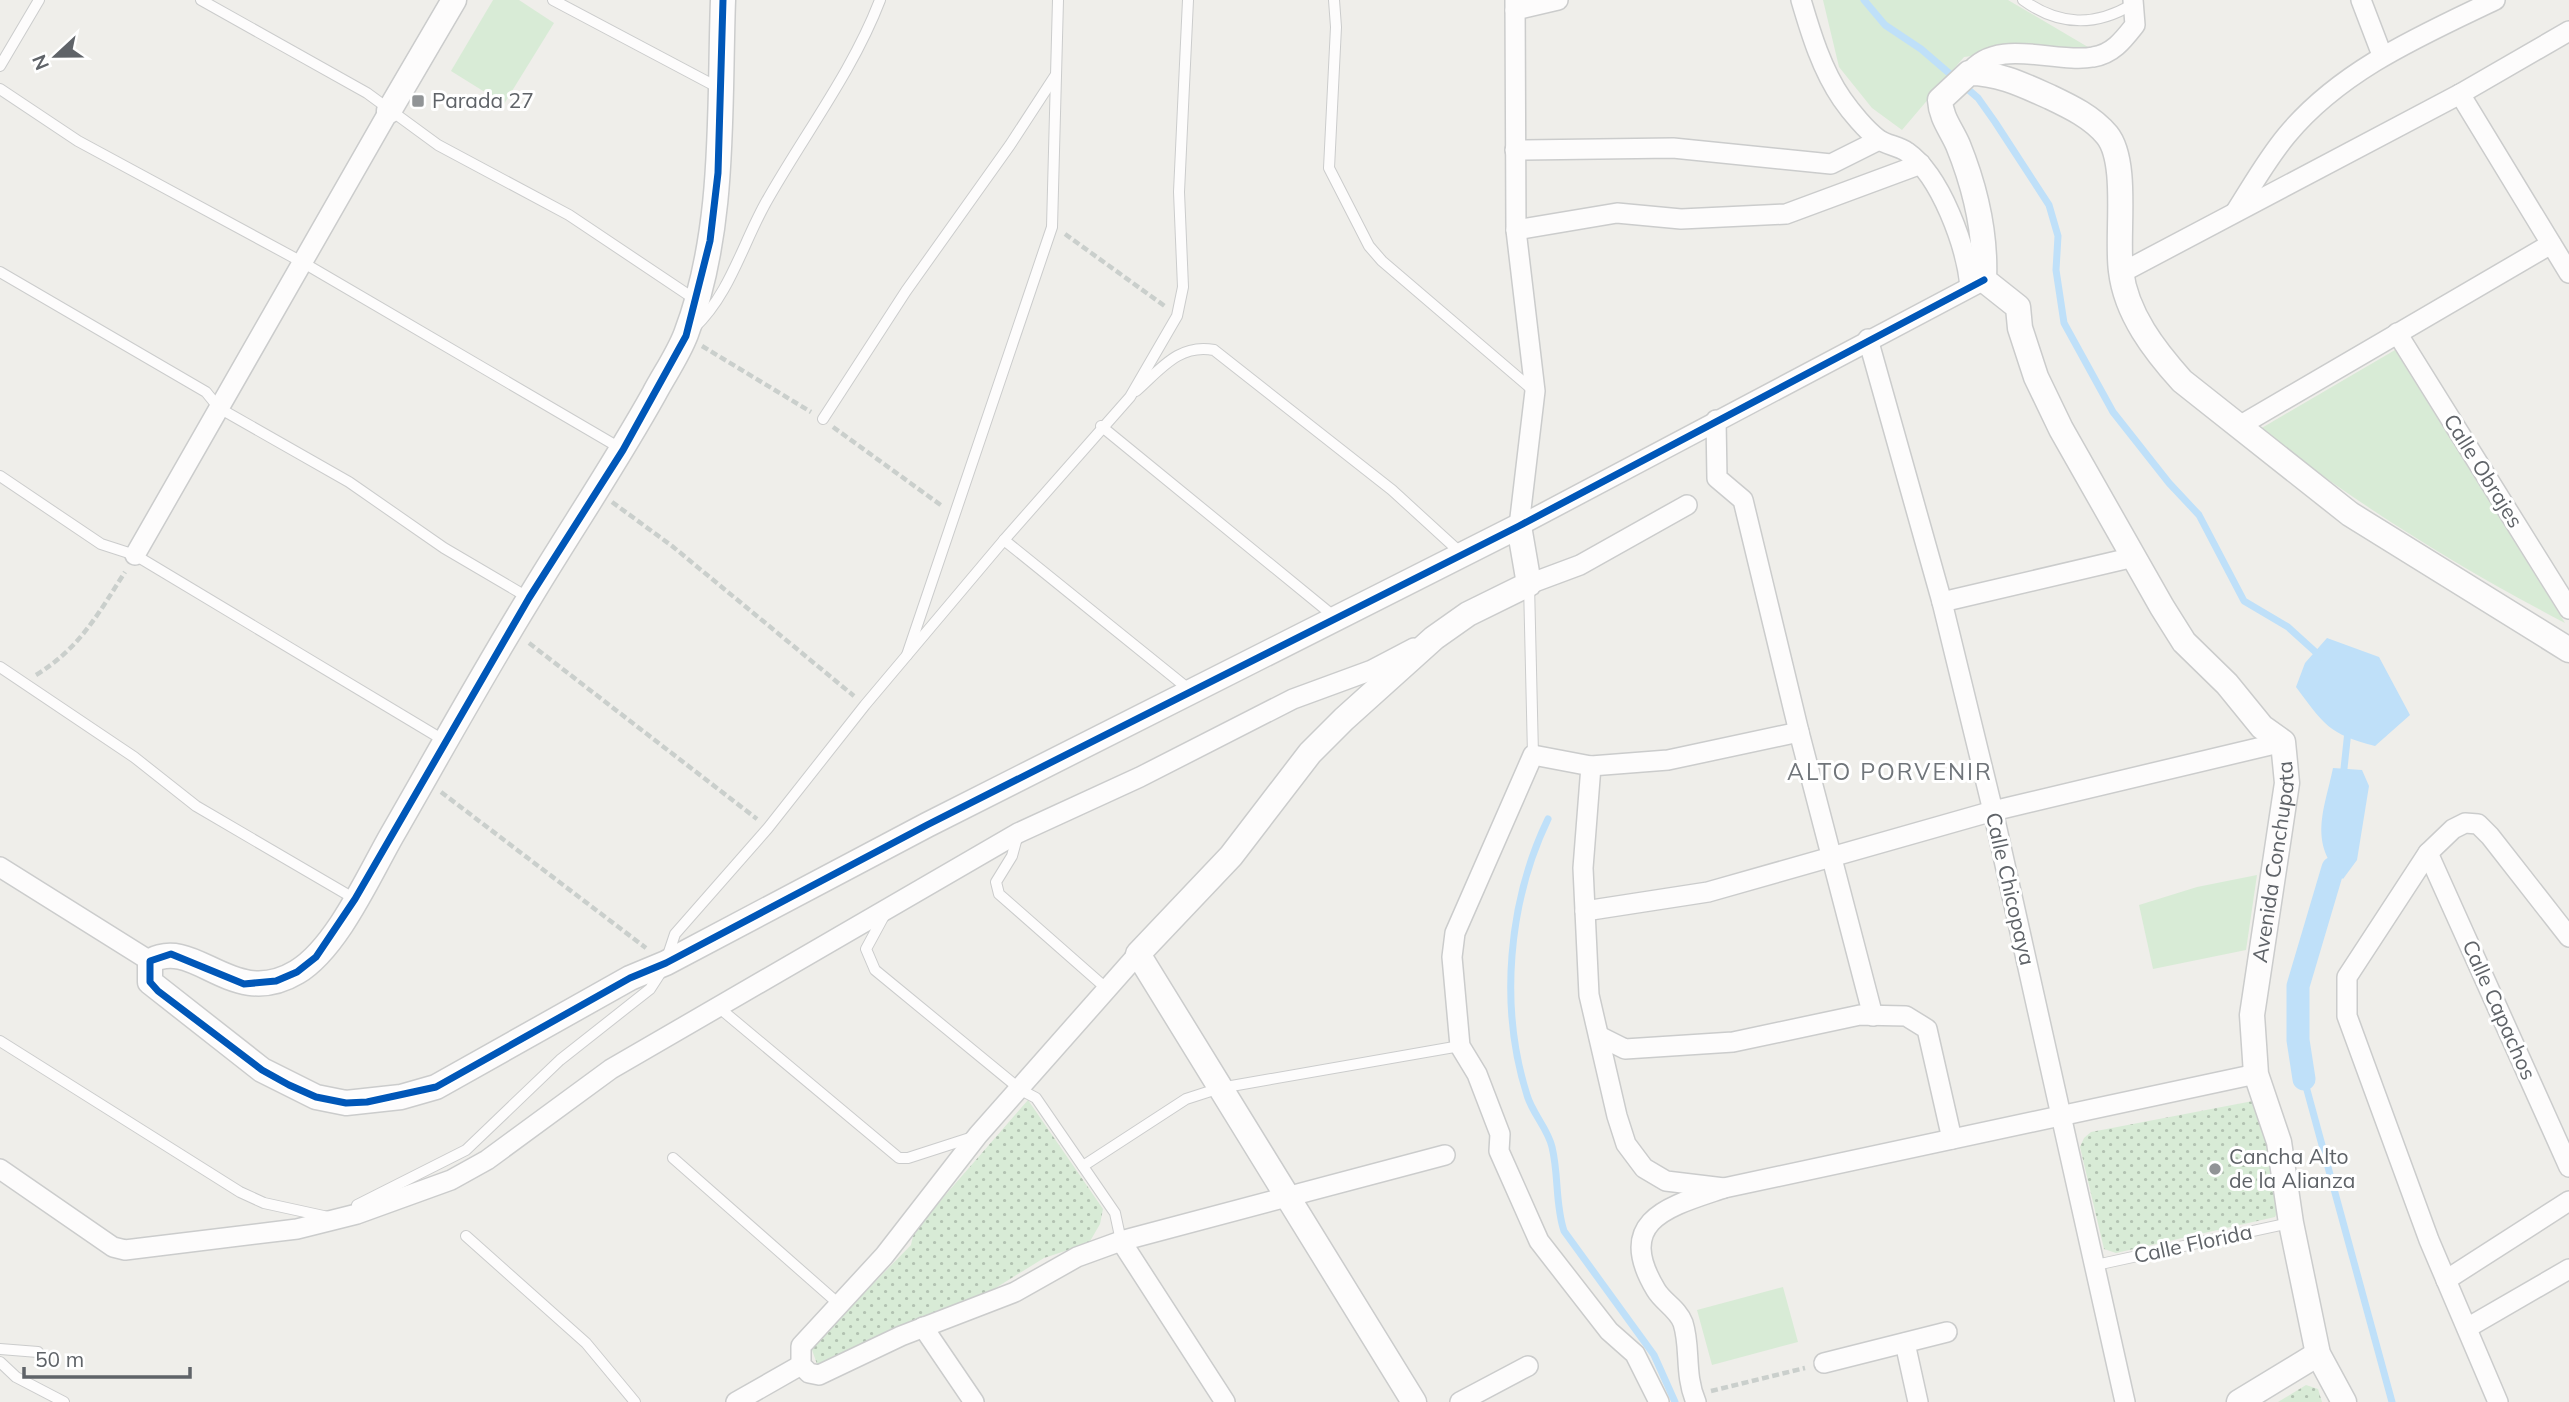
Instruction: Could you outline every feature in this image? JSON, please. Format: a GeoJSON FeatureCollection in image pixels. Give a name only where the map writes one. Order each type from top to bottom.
{"type":"FeatureCollection","features":[{"type":"Feature","properties":{"kind":"street"},"geometry":{"type":"LineString","coordinates":[[135,555],[454,0]]}},
{"type":"Feature","properties":{"kind":"street"},"geometry":{"type":"LineString","coordinates":[[1529,584],[1519,526],[1535,391],[1516,230],[1515,5],[1558,0]]}},
{"type":"Feature","properties":{"kind":"street"},"geometry":{"type":"LineString","coordinates":[[1801,0],[1813,42],[1842,99],[1879,140],[1907,152],[1921,164],[1937,188],[1977,283]]}},
{"type":"Feature","properties":{"kind":"street"},"geometry":{"type":"LineString","coordinates":[[2361,0],[2382,55]]}},
{"type":"Feature","properties":{"kind":"street"},"geometry":{"type":"LineString","coordinates":[[2235,214],[2287,135],[2311,109],[2382,55],[2495,0]]}},
{"type":"Feature","properties":{"kind":"street"},"geometry":{"type":"LineString","coordinates":[[150,961],[150,982],[158,991],[262,1070],[317,1097],[346,1103],[401,1097],[436,1087],[630,978],[666,963],[927,825],[1463,555],[1977,283],[1985,256],[1977,208],[1958,144],[1941,113],[1940,100],[1979,61],[1996,56],[2094,57],[2117,48],[2136,25],[2133,2]]}},
{"type":"Feature","properties":{"kind":"street"},"geometry":{"type":"LineString","coordinates":[[150,961],[171,954],[244,984],[276,981],[296,972],[316,957],[355,899],[529,598],[623,450],[686,336],[710,241],[716,186],[724,3]]}},
{"type":"Feature","properties":{"kind":"street"},"geometry":{"type":"LineString","coordinates":[[2121,273],[2460,94],[2569,30]]}},
{"type":"Feature","properties":{"kind":"street"},"geometry":{"type":"LineString","coordinates":[[1969,73],[1991,73],[2052,98],[2091,120],[2109,137],[2118,165],[2121,273],[2138,321],[2159,355],[2182,381],[2241,425],[2350,514],[2569,650]]}},
{"type":"Feature","properties":{"kind":"street"},"geometry":{"type":"LineString","coordinates":[[2460,94],[2569,273]]}},
{"type":"Feature","properties":{"kind":"street"},"geometry":{"type":"LineString","coordinates":[[1515,149],[1673,148],[1831,164],[1879,140]]}},
{"type":"Feature","properties":{"kind":"street"},"geometry":{"type":"LineString","coordinates":[[1516,230],[1617,213],[1681,219],[1787,215],[1921,164]]}},
{"type":"Feature","properties":{"kind":"street"},"geometry":{"type":"LineString","coordinates":[[2241,425],[2551,244]]}},
{"type":"Feature","properties":{"kind":"street","name":"Avenida Conchupata"},"geometry":{"type":"LineString","coordinates":[[1977,283],[2018,307],[2020,328],[2036,377],[2061,429],[2184,642],[2227,684],[2262,727],[2283,742],[2287,783],[2252,1015],[2256,1074],[2279,1142],[2291,1223],[2318,1354],[2344,1402]]}},
{"type":"Feature","properties":{"kind":"street","name":"Calle Obrajes"},"geometry":{"type":"LineString","coordinates":[[2397,333],[2569,609]]}},
{"type":"Feature","properties":{"kind":"street","name":"Calle Chicopaya"},"geometry":{"type":"LineString","coordinates":[[1868,339],[1942,602],[1993,811],[2125,1402]]}},
{"type":"Feature","properties":{"kind":"street"},"geometry":{"type":"LineString","coordinates":[[1716,420],[1717,478],[1743,500],[1799,732],[1873,1016]]}},
{"type":"Feature","properties":{"kind":"street"},"geometry":{"type":"LineString","coordinates":[[1445,1155],[1121,1241],[1077,1257],[1015,1292],[923,1327],[818,1375],[809,1373],[801,1365],[801,1346],[884,1256],[978,1135],[1021,1090],[1138,954],[1231,856],[1310,753],[1434,638],[1468,614],[1529,584],[1580,565],[1687,505]]}},
{"type":"Feature","properties":{"kind":"street"},"geometry":{"type":"LineString","coordinates":[[1942,602],[2134,558]]}},
{"type":"Feature","properties":{"kind":"street"},"geometry":{"type":"LineString","coordinates":[[0,1169],[113,1247],[125,1250],[297,1229],[332,1218],[357,1214],[452,1180],[487,1160],[611,1069],[1018,833],[1140,777],[1293,699],[1372,670],[1434,638]]}},
{"type":"Feature","properties":{"kind":"street"},"geometry":{"type":"LineString","coordinates":[[1659,1402],[1635,1354],[1609,1331],[1539,1241],[1499,1151],[1500,1134],[1477,1074],[1460,1046],[1452,957],[1455,933],[1533,755],[1591,766],[1668,760],[1799,732]]}},
{"type":"Feature","properties":{"kind":"street"},"geometry":{"type":"LineString","coordinates":[[1585,911],[1707,892],[1993,811],[2283,742]]}},
{"type":"Feature","properties":{"kind":"street"},"geometry":{"type":"LineString","coordinates":[[1591,766],[1583,868],[1589,995],[1626,1144],[1644,1168],[1666,1181],[1724,1188]]}},
{"type":"Feature","properties":{"kind":"street"},"geometry":{"type":"LineString","coordinates":[[2498,1402],[2446,1280],[2347,1016],[2347,977],[2428,853],[2453,829],[2465,823],[2478,824],[2569,937]]}},
{"type":"Feature","properties":{"kind":"street","name":"Calle Capachos"},"geometry":{"type":"LineString","coordinates":[[2428,853],[2569,1167]]}},
{"type":"Feature","properties":{"kind":"street"},"geometry":{"type":"LineString","coordinates":[[0,867],[150,961]]}},
{"type":"Feature","properties":{"kind":"street"},"geometry":{"type":"LineString","coordinates":[[1138,954],[1414,1402]]}},
{"type":"Feature","properties":{"kind":"street"},"geometry":{"type":"LineString","coordinates":[[1599,1037],[1625,1049],[1733,1042],[1860,1015],[1906,1016],[1927,1029],[1952,1139]]}},
{"type":"Feature","properties":{"kind":"street"},"geometry":{"type":"LineString","coordinates":[[1695,1399],[1687,1373],[1683,1324],[1673,1307],[1656,1291],[1645,1261],[1642,1237],[1651,1219],[1669,1207],[1724,1188],[2256,1074]]}},
{"type":"Feature","properties":{"kind":"street"},"geometry":{"type":"LineString","coordinates":[[2446,1280],[2569,1200]]}},
{"type":"Feature","properties":{"kind":"street"},"geometry":{"type":"LineString","coordinates":[[1121,1241],[1225,1402]]}},
{"type":"Feature","properties":{"kind":"street"},"geometry":{"type":"LineString","coordinates":[[2467,1328],[2569,1269]]}},
{"type":"Feature","properties":{"kind":"street"},"geometry":{"type":"LineString","coordinates":[[923,1327],[974,1402]]}},
{"type":"Feature","properties":{"kind":"street"},"geometry":{"type":"LineString","coordinates":[[1824,1363],[1947,1332]]}},
{"type":"Feature","properties":{"kind":"street"},"geometry":{"type":"LineString","coordinates":[[1905,1343],[1918,1402]]}},
{"type":"Feature","properties":{"kind":"street"},"geometry":{"type":"LineString","coordinates":[[2239,1402],[2318,1354]]}},
{"type":"Feature","properties":{"kind":"street"},"geometry":{"type":"LineString","coordinates":[[736,1402],[801,1365]]}},
{"type":"Feature","properties":{"kind":"street"},"geometry":{"type":"LineString","coordinates":[[1460,1402],[1528,1366]]}},
{"type":"Feature","properties":{"kind":"lane"},"geometry":{"type":"LineString","coordinates":[[0,66],[39,0]]}},
{"type":"Feature","properties":{"kind":"lane"},"geometry":{"type":"LineString","coordinates":[[201,0],[367,93],[438,145],[569,215],[696,301]]}},
{"type":"Feature","properties":{"kind":"lane"},"geometry":{"type":"LineString","coordinates":[[553,0],[719,88]]}},
{"type":"Feature","properties":{"kind":"lane"},"geometry":{"type":"LineString","coordinates":[[686,336],[709,314],[720,296],[764,206],[851,61],[880,0]]}},
{"type":"Feature","properties":{"kind":"lane"},"geometry":{"type":"LineString","coordinates":[[905,660],[1052,227],[1058,0]]}},
{"type":"Feature","properties":{"kind":"lane"},"geometry":{"type":"LineString","coordinates":[[1129,397],[1177,316],[1183,287],[1179,192],[1188,0]]}},
{"type":"Feature","properties":{"kind":"lane"},"geometry":{"type":"LineString","coordinates":[[1334,0],[1336,27],[1328,151],[1335,184],[1369,246],[1382,261],[1535,391]]}},
{"type":"Feature","properties":{"kind":"lane"},"geometry":{"type":"LineString","coordinates":[[2023,0],[2070,21],[2110,18],[2133,2]]}},
{"type":"Feature","properties":{"kind":"lane"},"geometry":{"type":"LineString","coordinates":[[823,419],[906,291],[1010,145],[1055,76]]}},
{"type":"Feature","properties":{"kind":"lane"},"geometry":{"type":"LineString","coordinates":[[0,89],[78,141],[302,262],[623,450]]}},
{"type":"Feature","properties":{"kind":"lane"},"geometry":{"type":"LineString","coordinates":[[0,272],[206,392],[219,408],[349,482],[444,548],[529,598]]}},
{"type":"Feature","properties":{"kind":"lane"},"geometry":{"type":"LineString","coordinates":[[0,1041],[240,1192],[264,1203],[332,1218],[466,1150],[560,1060],[650,989],[666,963],[675,934],[768,828],[865,705],[1101,426],[1129,397],[1180,353],[1197,347],[1213,350],[1392,490],[1463,555]]}},
{"type":"Feature","properties":{"kind":"lane"},"geometry":{"type":"LineString","coordinates":[[1101,426],[1337,618]]}},
{"type":"Feature","properties":{"kind":"lane"},"geometry":{"type":"LineString","coordinates":[[0,477],[101,544],[135,555],[446,742]]}},
{"type":"Feature","properties":{"kind":"lane"},"geometry":{"type":"LineString","coordinates":[[1004,540],[1191,692]]}},
{"type":"Feature","properties":{"kind":"lane"},"geometry":{"type":"LineString","coordinates":[[1529,584],[1533,755]]}},
{"type":"Feature","properties":{"kind":"lane"},"geometry":{"type":"LineString","coordinates":[[0,667],[134,757],[196,806],[355,899]]}},
{"type":"Feature","properties":{"kind":"lane"},"geometry":{"type":"LineString","coordinates":[[1018,833],[1012,856],[996,882],[999,894],[1107,989]]}},
{"type":"Feature","properties":{"kind":"lane"},"geometry":{"type":"LineString","coordinates":[[890,905],[866,949],[869,961],[1021,1090],[1037,1098],[1115,1213],[1121,1241]]}},
{"type":"Feature","properties":{"kind":"lane"},"geometry":{"type":"LineString","coordinates":[[717,1006],[899,1158],[908,1158],[978,1135]]}},
{"type":"Feature","properties":{"kind":"lane"},"geometry":{"type":"LineString","coordinates":[[1083,1166],[1186,1099],[1220,1088],[1460,1046]]}},
{"type":"Feature","properties":{"kind":"lane"},"geometry":{"type":"LineString","coordinates":[[673,1158],[841,1305]]}},
{"type":"Feature","properties":{"kind":"lane","name":"Calle Florida"},"geometry":{"type":"LineString","coordinates":[[2096,1265],[2291,1223]]}},
{"type":"Feature","properties":{"kind":"lane"},"geometry":{"type":"LineString","coordinates":[[466,1236],[586,1343],[635,1402]]}},
{"type":"Feature","properties":{"kind":"lane"},"geometry":{"type":"LineString","coordinates":[[0,1349],[38,1352]]}},
{"type":"Feature","properties":{"kind":"lane"},"geometry":{"type":"LineString","coordinates":[[0,1362],[16,1377],[64,1402]]}},
{"type":"Feature","properties":{"kind":"path"},"geometry":{"type":"LineString","coordinates":[[1052,227],[1078,241],[1177,316]]}},
{"type":"Feature","properties":{"kind":"path"},"geometry":{"type":"LineString","coordinates":[[597,492],[672,546],[865,705]]}},
{"type":"Feature","properties":{"kind":"path"},"geometry":{"type":"LineString","coordinates":[[24,683],[59,661],[84,637],[135,555]]}},
{"type":"Feature","properties":{"kind":"path"},"geometry":{"type":"LineString","coordinates":[[511,629],[768,828]]}},
{"type":"Feature","properties":{"kind":"path"},"geometry":{"type":"LineString","coordinates":[[424,780],[666,963]]}},
{"type":"Feature","properties":{"kind":"path"},"geometry":{"type":"LineString","coordinates":[[1695,1399],[1824,1363]]}},
{"type":"Feature","properties":{"kind":"green space"},"geometry":{"type":"Polygon","coordinates":[[[493,0],[519,0],[554,23],[504,104],[451,71],[493,0]]]}},
{"type":"Feature","properties":{"kind":"green space"},"geometry":{"type":"Polygon","coordinates":[[[1823,0],[2008,0],[2093,50],[2041,47],[1964,57],[1902,130],[1872,108],[1839,67],[1823,0]]]}},
{"type":"Feature","properties":{"kind":"green space"},"geometry":{"type":"Polygon","coordinates":[[[2395,350],[2565,623],[2408,533],[2296,457],[2260,429],[2395,350]]]}},
{"type":"Feature","properties":{"kind":"green space"},"geometry":{"type":"Polygon","coordinates":[[[2257,875],[2246,950],[2153,969],[2139,905],[2197,887],[2257,875]]]}},
{"type":"Feature","properties":{"kind":"green space"},"geometry":{"type":"Polygon","coordinates":[[[1028,1100],[1103,1209],[1100,1224],[1089,1243],[1044,1258],[994,1289],[906,1323],[830,1363],[817,1364],[812,1350],[815,1343],[911,1245],[914,1231],[1028,1100]]]}},
{"type":"Feature","properties":{"kind":"green space"},"geometry":{"type":"Polygon","coordinates":[[[2253,1101],[2261,1105],[2280,1206],[2275,1217],[2116,1253],[2104,1249],[2080,1147],[2084,1138],[2091,1132],[2253,1101]]]}},
{"type":"Feature","properties":{"kind":"green space"},"geometry":{"type":"Polygon","coordinates":[[[1783,1287],[1798,1342],[1712,1365],[1697,1310],[1783,1287]]]}},
{"type":"Feature","properties":{"kind":"green space"},"geometry":{"type":"Polygon","coordinates":[[[2306,1385],[2318,1389],[2322,1402],[2278,1402],[2306,1385]]]}},
{"type":"Feature","properties":{"kind":"water"},"geometry":{"type":"Polygon","coordinates":[[[2327,638],[2379,657],[2410,715],[2375,746],[2347,737],[2328,726],[2296,687],[2305,663],[2327,638]]]}},
{"type":"Feature","properties":{"kind":"water"},"geometry":{"type":"Polygon","coordinates":[[[2333,768],[2362,770],[2369,786],[2357,860],[2343,879],[2325,853],[2322,839],[2323,813],[2333,768]]]}},
{"type":"Feature","properties":{"kind":"waterway"},"geometry":{"type":"LineString","coordinates":[[1864,0],[1885,25],[1921,49],[1978,98],[1995,122],[2049,205],[2058,236],[2056,270],[2064,323],[2113,412],[2169,483],[2199,515],[2244,601],[2288,627],[2321,657]]}},
{"type":"Feature","properties":{"kind":"waterway"},"geometry":{"type":"LineString","coordinates":[[2343,778],[2348,731]]}},
{"type":"Feature","properties":{"kind":"waterway"},"geometry":{"type":"LineString","coordinates":[[1548,819],[1534,851],[1516,920],[1511,991],[1518,1061],[1529,1102],[1552,1147],[1559,1211],[1564,1231],[1654,1355],[1675,1402]]}},
{"type":"Feature","properties":{"kind":"waterway"},"geometry":{"type":"LineString","coordinates":[[2304,1079],[2298,1040],[2298,986],[2333,868]]}},
{"type":"Feature","properties":{"kind":"waterway"},"geometry":{"type":"LineString","coordinates":[[2304,1079],[2392,1402]]}},
{"type":"Feature","properties":{"kind":"cycle path"},"geometry":{"type":"LineString","coordinates":[[723,0],[718,173],[710,241],[686,336],[623,450],[529,598],[355,899],[316,957],[297,972],[276,981],[244,984],[171,954],[150,961],[150,982],[158,991],[262,1070],[316,1097],[346,1103],[367,1102],[436,1087],[630,978],[666,963],[927,825],[1519,526],[1984,280]]}},
{"type":"Feature","properties":{"kind":"place","name":"Parada 27"},"geometry":{"type":"Point","coordinates":[418,101]}},
{"type":"Feature","properties":{"kind":"place","name":"Cancha Alto de la Alianza"},"geometry":{"type":"Point","coordinates":[2215,1169]}},
{"type":"Feature","properties":{"kind":"district","name":"ALTO PORVENIR"},"geometry":{"type":"Point","coordinates":[1890,772]}}]}
